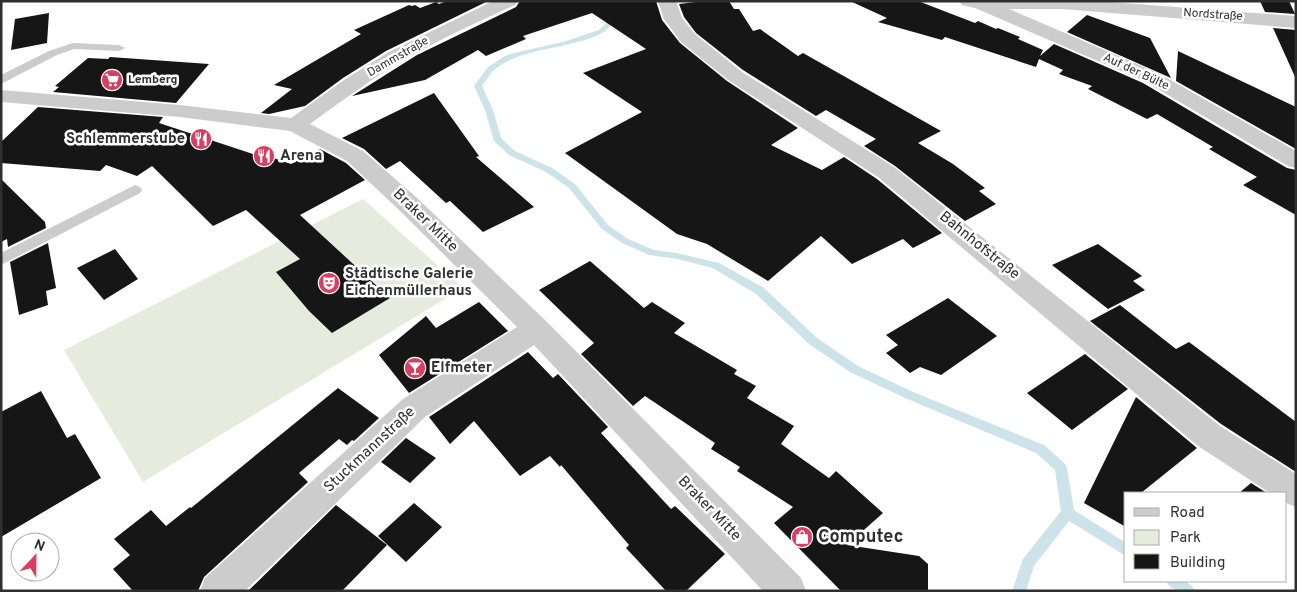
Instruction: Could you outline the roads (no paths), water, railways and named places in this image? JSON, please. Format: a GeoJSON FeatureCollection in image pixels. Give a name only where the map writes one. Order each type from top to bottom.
{"type":"FeatureCollection","features":[{"type":"Feature","properties":{"kind":"street","name":"Dammstraße"},"geometry":{"type":"LineString","coordinates":[[295,125],[353,83],[408,50],[460,23],[509,1]]}},
{"type":"Feature","properties":{"kind":"street","name":"Bahnhofstraße"},"geometry":{"type":"LineString","coordinates":[[667,1],[673,19],[688,38],[735,76],[886,172],[1209,436],[1296,492]]}},
{"type":"Feature","properties":{"kind":"street","name":"Nordstraße"},"geometry":{"type":"LineString","coordinates":[[974,3],[1062,4],[1296,22]]}},
{"type":"Feature","properties":{"kind":"street","name":"Auf der Bülte"},"geometry":{"type":"LineString","coordinates":[[974,3],[1151,77],[1296,161]]}},
{"type":"Feature","properties":{"kind":"street","name":"Braker Mitte"},"geometry":{"type":"LineString","coordinates":[[1,96],[180,111],[295,125],[355,156],[408,203],[536,329],[788,591]]}},
{"type":"Feature","properties":{"kind":"street","name":"Stuckmannstraße"},"geometry":{"type":"LineString","coordinates":[[218,591],[414,408],[536,329]]}},
{"type":"Feature","properties":{"kind":"lane"},"geometry":{"type":"LineString","coordinates":[[1,80],[53,53],[73,46],[119,48]]}},
{"type":"Feature","properties":{"kind":"lane"},"geometry":{"type":"LineString","coordinates":[[1,260],[135,190]]}},
{"type":"Feature","properties":{"kind":"waterway"},"geometry":{"type":"LineString","coordinates":[[618,14],[601,31],[565,44],[518,54],[491,69],[478,86],[489,110],[497,139],[512,153],[549,170],[572,186],[605,227],[625,241],[652,253],[677,256],[716,265],[760,291],[813,341],[854,369],[909,395],[1040,449],[1061,468],[1068,513]]}},
{"type":"Feature","properties":{"kind":"waterway"},"geometry":{"type":"LineString","coordinates":[[1019,591],[1028,563],[1068,513]]}},
{"type":"Feature","properties":{"kind":"waterway"},"geometry":{"type":"LineString","coordinates":[[1068,513],[1124,549]]}},
{"type":"Feature","properties":{"kind":"waterway"},"geometry":{"type":"LineString","coordinates":[[1174,582],[1188,591]]}},
{"type":"Feature","properties":{"kind":"place","name":"Lemberg"},"geometry":{"type":"Point","coordinates":[112,80]}},
{"type":"Feature","properties":{"kind":"place","name":"Schlemmerstube"},"geometry":{"type":"Point","coordinates":[201,139]}},
{"type":"Feature","properties":{"kind":"place","name":"Arena"},"geometry":{"type":"Point","coordinates":[264,156]}},
{"type":"Feature","properties":{"kind":"place","name":"Städtische Galerie Eichenmüllerhaus"},"geometry":{"type":"Point","coordinates":[329,283]}},
{"type":"Feature","properties":{"kind":"place","name":"Elfmeter"},"geometry":{"type":"Point","coordinates":[415,368]}},
{"type":"Feature","properties":{"kind":"place","name":"Computec"},"geometry":{"type":"Point","coordinates":[802,537]}}]}
